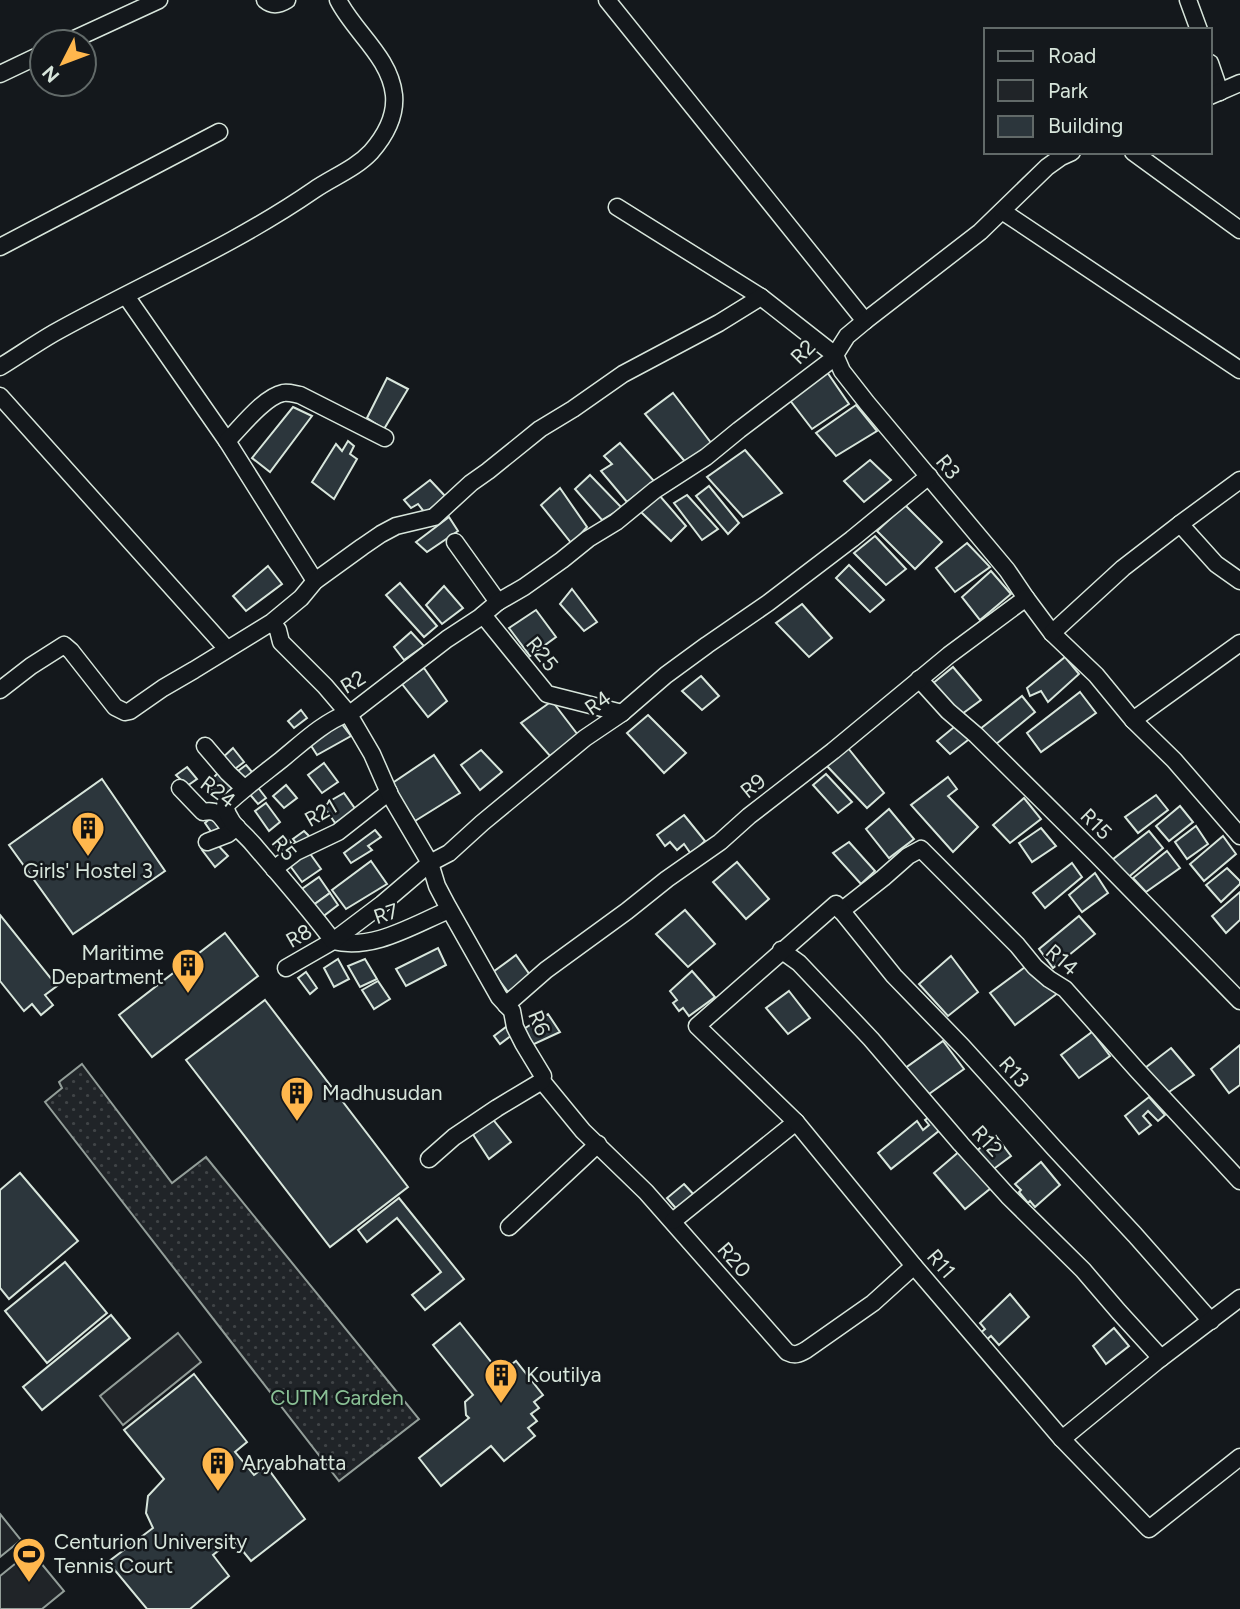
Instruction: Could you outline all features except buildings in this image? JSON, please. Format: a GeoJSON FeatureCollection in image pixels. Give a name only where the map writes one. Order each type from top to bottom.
{"type":"FeatureCollection","features":[{"type":"Feature","properties":{"kind":"street"},"geometry":{"type":"LineString","coordinates":[[98,28],[159,0]]}},
{"type":"Feature","properties":{"kind":"street"},"geometry":{"type":"LineString","coordinates":[[265,0],[274,5],[287,0]]}},
{"type":"Feature","properties":{"kind":"street"},"geometry":{"type":"LineString","coordinates":[[0,367],[53,334],[295,204],[370,153],[386,134],[392,117],[394,96],[390,75],[338,0]]}},
{"type":"Feature","properties":{"kind":"street"},"geometry":{"type":"LineString","coordinates":[[607,0],[865,321]]}},
{"type":"Feature","properties":{"kind":"street"},"geometry":{"type":"LineString","coordinates":[[1188,0],[1198,28]]}},
{"type":"Feature","properties":{"kind":"street"},"geometry":{"type":"LineString","coordinates":[[0,74],[28,61]]}},
{"type":"Feature","properties":{"kind":"street"},"geometry":{"type":"LineString","coordinates":[[1212,75],[1215,94],[1240,83]]}},
{"type":"Feature","properties":{"kind":"street"},"geometry":{"type":"LineString","coordinates":[[0,247],[219,132]]}},
{"type":"Feature","properties":{"kind":"street"},"geometry":{"type":"LineString","coordinates":[[835,355],[847,336],[980,232],[1047,167],[1068,154]]}},
{"type":"Feature","properties":{"kind":"street"},"geometry":{"type":"LineString","coordinates":[[1136,154],[1233,217],[1240,230]]}},
{"type":"Feature","properties":{"kind":"street","name":"R2"},"geometry":{"type":"LineString","coordinates":[[272,622],[278,630],[281,642],[348,713],[355,710],[498,602],[524,587],[588,539],[616,522],[655,490],[706,457],[830,362],[835,355],[761,297],[617,207]]}},
{"type":"Feature","properties":{"kind":"street"},"geometry":{"type":"LineString","coordinates":[[1002,211],[1240,370]]}},
{"type":"Feature","properties":{"kind":"street"},"geometry":{"type":"LineString","coordinates":[[126,296],[227,441],[315,581]]}},
{"type":"Feature","properties":{"kind":"street"},"geometry":{"type":"LineString","coordinates":[[0,690],[64,645],[115,708],[130,711],[272,622],[301,598],[315,581],[381,534],[396,526],[434,517],[471,483],[540,429],[623,374],[719,323],[761,297]]}},
{"type":"Feature","properties":{"kind":"street","name":"R3"},"geometry":{"type":"LineString","coordinates":[[835,355],[842,371],[1007,570],[1052,633],[1096,675],[1133,720],[1174,760],[1240,836]]}},
{"type":"Feature","properties":{"kind":"street"},"geometry":{"type":"LineString","coordinates":[[227,441],[270,398],[290,393],[300,395],[385,438]]}},
{"type":"Feature","properties":{"kind":"street"},"geometry":{"type":"LineString","coordinates":[[0,396],[228,649]]}},
{"type":"Feature","properties":{"kind":"street","name":"R4"},"geometry":{"type":"LineString","coordinates":[[429,863],[449,853],[585,738],[852,539],[929,476]]}},
{"type":"Feature","properties":{"kind":"street"},"geometry":{"type":"LineString","coordinates":[[1052,633],[1123,568],[1240,480]]}},
{"type":"Feature","properties":{"kind":"street"},"geometry":{"type":"LineString","coordinates":[[1180,524],[1216,564],[1240,580]]}},
{"type":"Feature","properties":{"kind":"street"},"geometry":{"type":"LineString","coordinates":[[455,542],[498,602]]}},
{"type":"Feature","properties":{"kind":"street","name":"R9"},"geometry":{"type":"LineString","coordinates":[[506,1005],[546,970],[720,842],[949,655],[1026,598]]}},
{"type":"Feature","properties":{"kind":"street","name":"R25"},"geometry":{"type":"LineString","coordinates":[[483,615],[547,694],[622,713]]}},
{"type":"Feature","properties":{"kind":"street"},"geometry":{"type":"LineString","coordinates":[[1133,720],[1240,643]]}},
{"type":"Feature","properties":{"kind":"street","name":"R15"},"geometry":{"type":"LineString","coordinates":[[919,680],[1096,853],[1240,1001]]}},
{"type":"Feature","properties":{"kind":"street"},"geometry":{"type":"LineString","coordinates":[[221,809],[311,735],[335,718],[348,713],[429,863],[382,904],[333,941]]}},
{"type":"Feature","properties":{"kind":"street"},"geometry":{"type":"LineString","coordinates":[[205,746],[244,788]]}},
{"type":"Feature","properties":{"kind":"street","name":"R24"},"geometry":{"type":"LineString","coordinates":[[180,788],[203,812],[221,809]]}},
{"type":"Feature","properties":{"kind":"street","name":"R21"},"geometry":{"type":"LineString","coordinates":[[274,869],[296,852],[338,832],[389,792]]}},
{"type":"Feature","properties":{"kind":"street","name":"R5"},"geometry":{"type":"LineString","coordinates":[[221,809],[235,829],[292,889],[333,941]]}},
{"type":"Feature","properties":{"kind":"street"},"geometry":{"type":"LineString","coordinates":[[207,842],[235,829]]}},
{"type":"Feature","properties":{"kind":"street","name":"R14"},"geometry":{"type":"LineString","coordinates":[[841,911],[908,856],[921,849],[1017,945],[1035,967],[1065,989],[1240,1181]]}},
{"type":"Feature","properties":{"kind":"street","name":"R6"},"geometry":{"type":"LineString","coordinates":[[429,863],[437,886],[468,945],[499,997],[512,1011],[515,1027],[542,1076],[542,1081]]}},
{"type":"Feature","properties":{"kind":"street"},"geometry":{"type":"LineString","coordinates":[[781,950],[836,904],[841,911]]}},
{"type":"Feature","properties":{"kind":"street","name":"R7"},"geometry":{"type":"LineString","coordinates":[[333,941],[347,944],[376,940],[449,910]]}},
{"type":"Feature","properties":{"kind":"street","name":"R13"},"geometry":{"type":"LineString","coordinates":[[841,911],[894,976],[962,1046],[1212,1321]]}},
{"type":"Feature","properties":{"kind":"street","name":"R8"},"geometry":{"type":"LineString","coordinates":[[286,968],[333,941]]}},
{"type":"Feature","properties":{"kind":"street","name":"R11"},"geometry":{"type":"LineString","coordinates":[[781,950],[697,1026],[796,1122],[914,1266],[1062,1439],[1149,1530],[1240,1457]]}},
{"type":"Feature","properties":{"kind":"street","name":"R12"},"geometry":{"type":"LineString","coordinates":[[781,950],[799,963],[871,1039],[1008,1196],[1083,1270],[1161,1358]]}},
{"type":"Feature","properties":{"kind":"street"},"geometry":{"type":"LineString","coordinates":[[429,1159],[463,1131],[542,1081]]}},
{"type":"Feature","properties":{"kind":"street","name":"R20"},"geometry":{"type":"LineString","coordinates":[[542,1081],[583,1131],[673,1222],[793,1355],[806,1350],[873,1303],[914,1266]]}},
{"type":"Feature","properties":{"kind":"street"},"geometry":{"type":"LineString","coordinates":[[673,1222],[796,1122]]}},
{"type":"Feature","properties":{"kind":"street"},"geometry":{"type":"LineString","coordinates":[[509,1227],[598,1144]]}},
{"type":"Feature","properties":{"kind":"street"},"geometry":{"type":"LineString","coordinates":[[1062,1439],[1240,1298]]}},
{"type":"Feature","properties":{"kind":"green space","name":"CUTM Garden"},"geometry":{"type":"Polygon","coordinates":[[[82,1064],[172,1183],[206,1157],[419,1419],[339,1481],[45,1102],[62,1088],[59,1082],[82,1064]]]}},
{"type":"Feature","properties":{"kind":"green space"},"geometry":{"type":"Polygon","coordinates":[[[178,1333],[201,1362],[123,1425],[100,1396],[178,1333]]]}},
{"type":"Feature","properties":{"kind":"green space"},"geometry":{"type":"Polygon","coordinates":[[[0,1514],[21,1540],[0,1557],[0,1514]]]}},
{"type":"Feature","properties":{"kind":"green space","name":"Centurion University Tennis Court"},"geometry":{"type":"Polygon","coordinates":[[[31,1551],[64,1591],[42,1609],[0,1609],[0,1576],[31,1551]]]}},
{"type":"Feature","properties":{"kind":"place","name":"Girls' Hostel 3"},"geometry":{"type":"Point","coordinates":[88,858]}},
{"type":"Feature","properties":{"kind":"place","name":"Maritime Department"},"geometry":{"type":"Point","coordinates":[188,995]}},
{"type":"Feature","properties":{"kind":"place","name":"Madhusudan"},"geometry":{"type":"Point","coordinates":[297,1123]}},
{"type":"Feature","properties":{"kind":"place","name":"Koutilya"},"geometry":{"type":"Point","coordinates":[501,1405]}},
{"type":"Feature","properties":{"kind":"place","name":"Aryabhatta"},"geometry":{"type":"Point","coordinates":[218,1493]}},
{"type":"Feature","properties":{"kind":"place","name":"Centurion University Tennis Court"},"geometry":{"type":"Point","coordinates":[29,1584]}}]}
